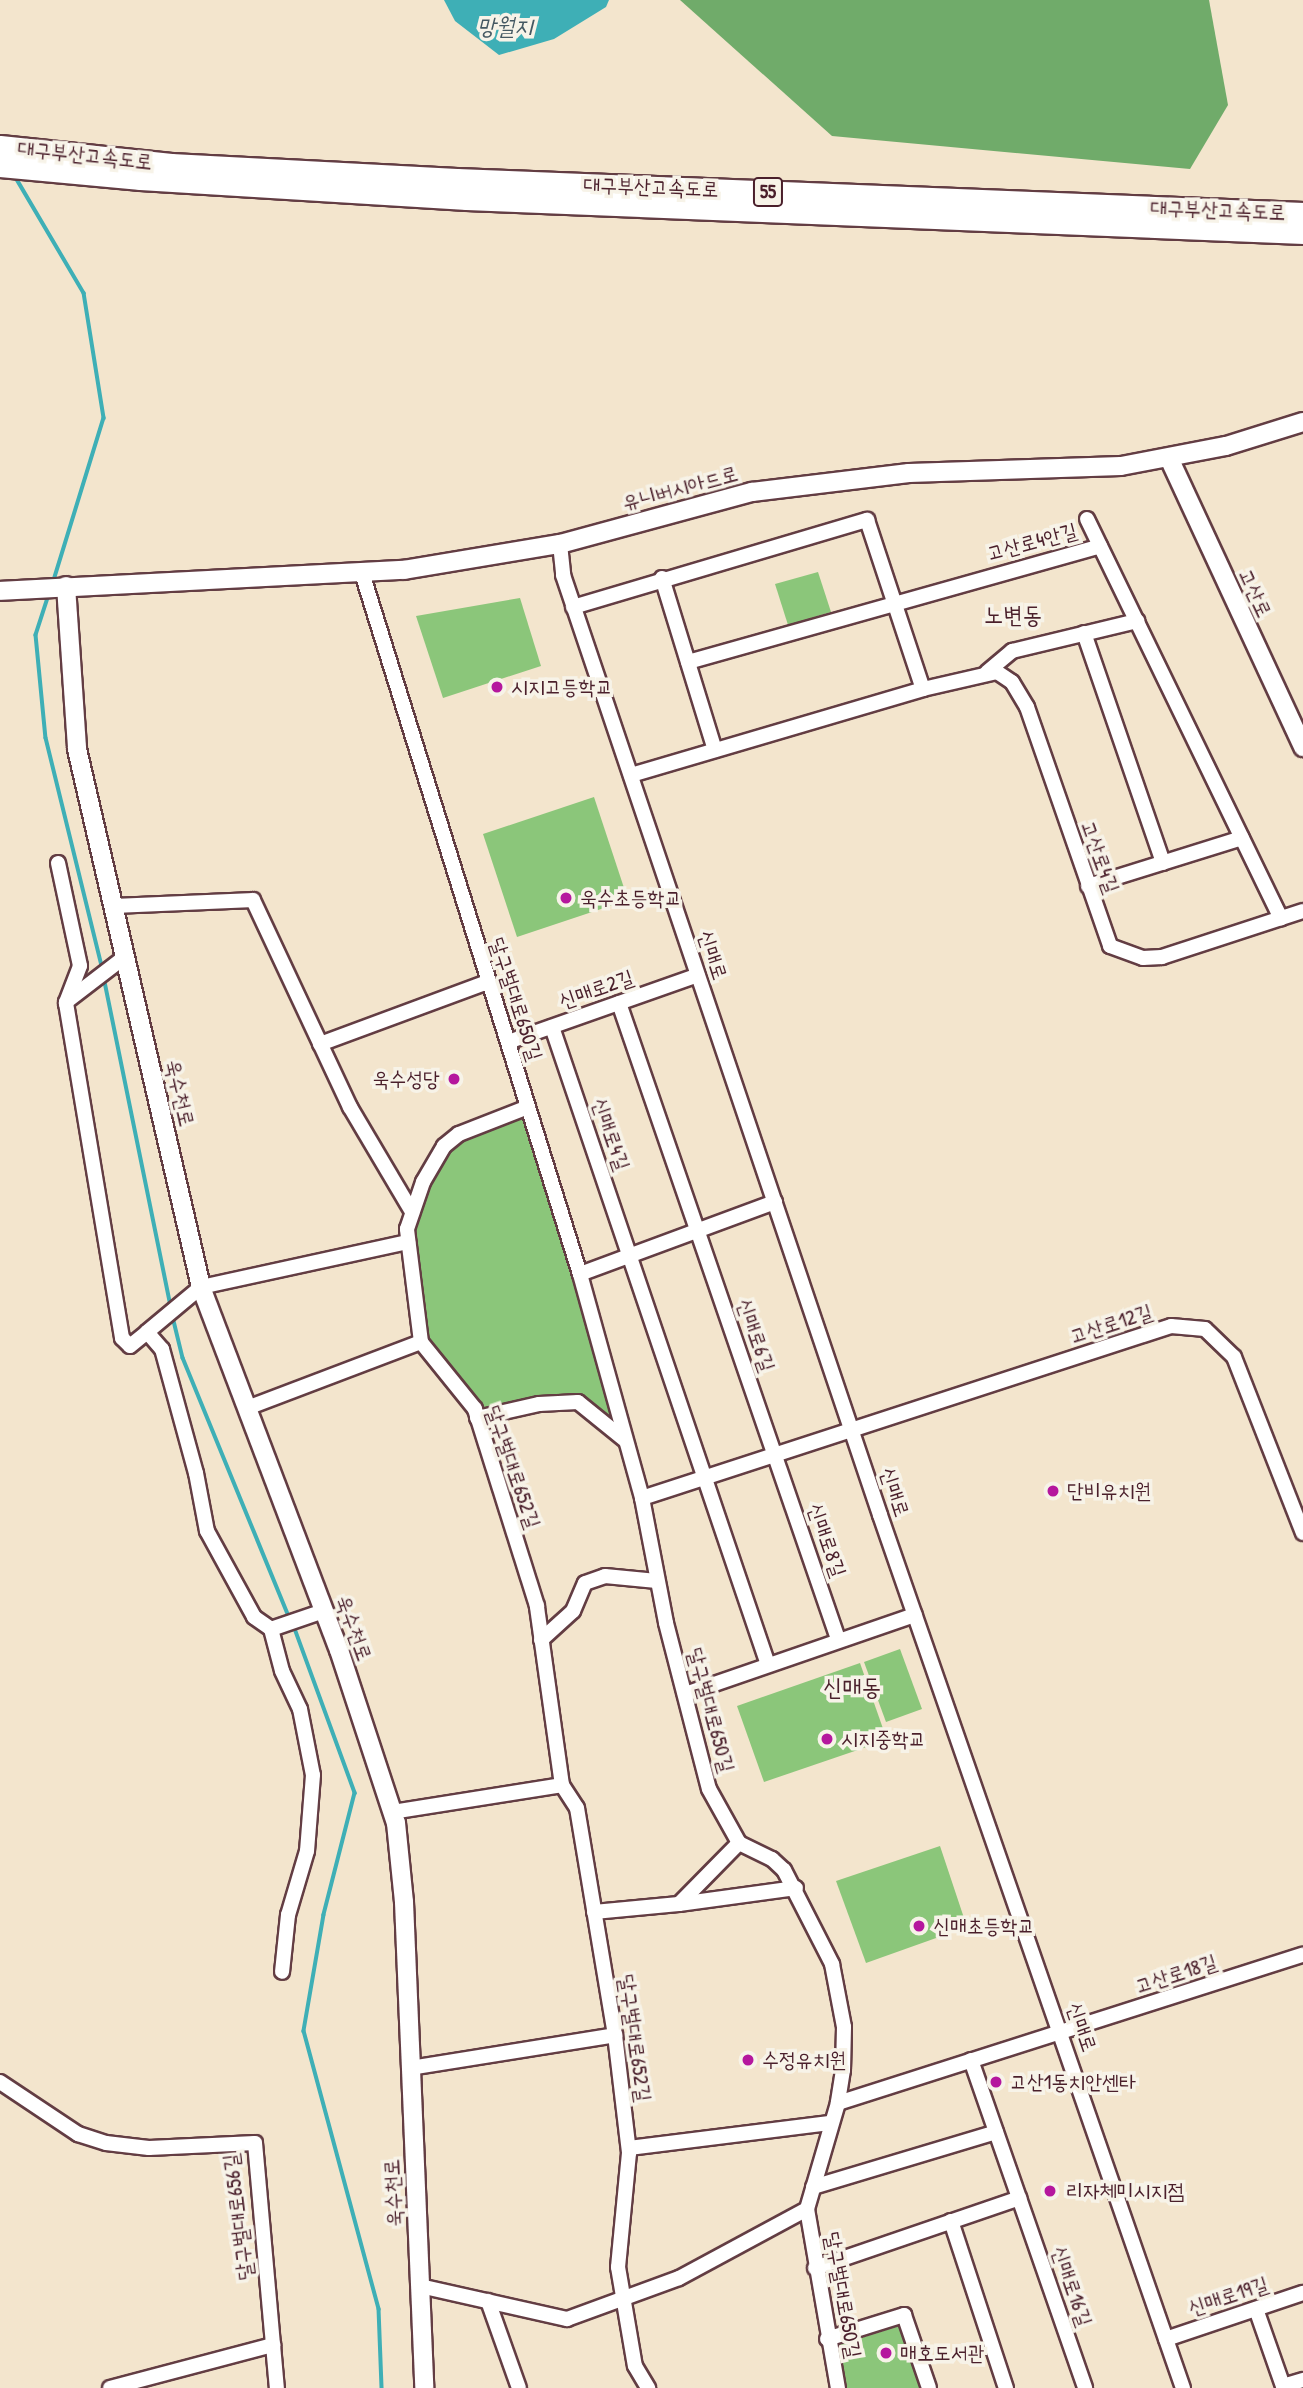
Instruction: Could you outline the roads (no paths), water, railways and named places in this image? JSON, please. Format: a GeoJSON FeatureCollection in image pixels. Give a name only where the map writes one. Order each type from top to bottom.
{"type":"FeatureCollection","features":[{"type":"Feature","properties":{"kind":"highway","name":"대구부산고속도로"},"geometry":{"type":"LineString","coordinates":[[0,146],[171,164],[1114,216],[1303,233]]}},
{"type":"Feature","properties":{"kind":"highway","name":"대구부산고속도로"},"geometry":{"type":"LineString","coordinates":[[0,166],[466,199],[1029,212]]}},
{"type":"Feature","properties":{"kind":"highway","name":"대구부산고속도로"},"geometry":{"type":"LineString","coordinates":[[1114,216],[1303,214]]}},
{"type":"Feature","properties":{"kind":"main road","name":"유니버시아드로"},"geometry":{"type":"LineString","coordinates":[[0,591],[362,573],[560,544],[727,497],[799,485],[971,469],[1121,466],[1169,458],[1303,422]]}},
{"type":"Feature","properties":{"kind":"main road","name":"고산로"},"geometry":{"type":"LineString","coordinates":[[1169,458],[1303,747]]}},
{"type":"Feature","properties":{"kind":"main road","name":"욱수천로"},"geometry":{"type":"LineString","coordinates":[[66,586],[77,749],[201,1287],[324,1611],[392,1812],[404,1902],[424,2388]]}},
{"type":"Feature","properties":{"kind":"street"},"geometry":{"type":"LineString","coordinates":[[1087,519],[1100,545]]}},
{"type":"Feature","properties":{"kind":"street"},"geometry":{"type":"LineString","coordinates":[[573,607],[662,578],[867,520],[923,689]]}},
{"type":"Feature","properties":{"kind":"street","name":"신매로"},"geometry":{"type":"LineString","coordinates":[[560,544],[573,607],[915,1615],[1183,2388]]}},
{"type":"Feature","properties":{"kind":"street","name":"고산로4안길"},"geometry":{"type":"LineString","coordinates":[[688,662],[1100,545],[1281,918]]}},
{"type":"Feature","properties":{"kind":"street","name":"달구벌대로650길"},"geometry":{"type":"LineString","coordinates":[[362,573],[580,1274],[642,1498],[657,1581],[717,1809],[739,1843],[772,1859],[796,1888],[837,1981],[845,2045],[838,2103],[807,2209],[827,2339],[838,2388]]}},
{"type":"Feature","properties":{"kind":"street"},"geometry":{"type":"LineString","coordinates":[[662,578],[715,750]]}},
{"type":"Feature","properties":{"kind":"street"},"geometry":{"type":"LineString","coordinates":[[631,775],[987,672],[1012,651],[1137,621]]}},
{"type":"Feature","properties":{"kind":"street"},"geometry":{"type":"LineString","coordinates":[[1084,633],[1163,863]]}},
{"type":"Feature","properties":{"kind":"street","name":"고산로4길"},"geometry":{"type":"LineString","coordinates":[[987,672],[1005,675],[1020,693],[1110,946],[1143,958],[1162,957],[1303,911]]}},
{"type":"Feature","properties":{"kind":"street"},"geometry":{"type":"LineString","coordinates":[[1088,886],[1242,838]]}},
{"type":"Feature","properties":{"kind":"street"},"geometry":{"type":"LineString","coordinates":[[58,863],[80,966],[66,1003],[122,1338],[130,1346],[201,1287],[408,1242]]}},
{"type":"Feature","properties":{"kind":"street"},"geometry":{"type":"LineString","coordinates":[[115,906],[253,900],[350,1107],[412,1212]]}},
{"type":"Feature","properties":{"kind":"street"},"geometry":{"type":"LineString","coordinates":[[66,1003],[126,956]]}},
{"type":"Feature","properties":{"kind":"street","name":"신매로2길"},"geometry":{"type":"LineString","coordinates":[[508,1042],[698,975]]}},
{"type":"Feature","properties":{"kind":"street"},"geometry":{"type":"LineString","coordinates":[[320,1044],[488,982]]}},
{"type":"Feature","properties":{"kind":"street"},"geometry":{"type":"LineString","coordinates":[[619,1003],[696,1231]]}},
{"type":"Feature","properties":{"kind":"street","name":"신매로4길"},"geometry":{"type":"LineString","coordinates":[[552,1027],[630,1255]]}},
{"type":"Feature","properties":{"kind":"street","name":"달구벌대로652길"},"geometry":{"type":"LineString","coordinates":[[528,1107],[459,1134],[444,1146],[412,1212],[408,1242],[421,1342],[477,1418],[537,1606],[562,1786],[577,1808],[615,2035],[629,2148],[618,2267],[635,2366],[648,2388]]}},
{"type":"Feature","properties":{"kind":"street"},"geometry":{"type":"LineString","coordinates":[[580,1274],[775,1202]]}},
{"type":"Feature","properties":{"kind":"street","name":"신매로6길"},"geometry":{"type":"LineString","coordinates":[[696,1231],[775,1454]]}},
{"type":"Feature","properties":{"kind":"street"},"geometry":{"type":"LineString","coordinates":[[630,1255],[767,1662]]}},
{"type":"Feature","properties":{"kind":"street","name":"고산로12길"},"geometry":{"type":"LineString","coordinates":[[853,1432],[1171,1326],[1205,1329],[1234,1357],[1303,1533]]}},
{"type":"Feature","properties":{"kind":"street"},"geometry":{"type":"LineString","coordinates":[[147,1332],[162,1349],[172,1382],[207,1531],[254,1617],[271,1629],[282,1671],[300,1709],[313,1775],[307,1851],[288,1915],[282,1972]]}},
{"type":"Feature","properties":{"kind":"street"},"geometry":{"type":"LineString","coordinates":[[247,1408],[421,1342]]}},
{"type":"Feature","properties":{"kind":"street"},"geometry":{"type":"LineString","coordinates":[[477,1418],[539,1404],[578,1402],[625,1440]]}},
{"type":"Feature","properties":{"kind":"street"},"geometry":{"type":"LineString","coordinates":[[642,1498],[775,1454],[853,1432]]}},
{"type":"Feature","properties":{"kind":"street","name":"신매로8길"},"geometry":{"type":"LineString","coordinates":[[775,1454],[838,1639]]}},
{"type":"Feature","properties":{"kind":"street"},"geometry":{"type":"LineString","coordinates":[[541,1640],[573,1611],[585,1583],[605,1576],[657,1581]]}},
{"type":"Feature","properties":{"kind":"street"},"geometry":{"type":"LineString","coordinates":[[271,1629],[324,1611]]}},
{"type":"Feature","properties":{"kind":"street"},"geometry":{"type":"LineString","coordinates":[[685,1694],[767,1662],[915,1615]]}},
{"type":"Feature","properties":{"kind":"street"},"geometry":{"type":"LineString","coordinates":[[392,1812],[562,1786]]}},
{"type":"Feature","properties":{"kind":"street"},"geometry":{"type":"LineString","coordinates":[[679,1904],[739,1843]]}},
{"type":"Feature","properties":{"kind":"street"},"geometry":{"type":"LineString","coordinates":[[594,1912],[796,1888]]}},
{"type":"Feature","properties":{"kind":"street","name":"고산로18길"},"geometry":{"type":"LineString","coordinates":[[1062,2034],[1303,1955]]}},
{"type":"Feature","properties":{"kind":"street"},"geometry":{"type":"LineString","coordinates":[[838,2103],[1062,2034]]}},
{"type":"Feature","properties":{"kind":"street"},"geometry":{"type":"LineString","coordinates":[[410,2068],[615,2035]]}},
{"type":"Feature","properties":{"kind":"street","name":"신매로16길"},"geometry":{"type":"LineString","coordinates":[[971,2060],[1085,2388]]}},
{"type":"Feature","properties":{"kind":"street","name":"달구벌대로656길"},"geometry":{"type":"LineString","coordinates":[[0,2082],[78,2134],[106,2143],[149,2148],[255,2143],[277,2388]]}},
{"type":"Feature","properties":{"kind":"street"},"geometry":{"type":"LineString","coordinates":[[629,2148],[830,2123]]}},
{"type":"Feature","properties":{"kind":"street"},"geometry":{"type":"LineString","coordinates":[[813,2187],[996,2132]]}},
{"type":"Feature","properties":{"kind":"street"},"geometry":{"type":"LineString","coordinates":[[815,2268],[1019,2198]]}},
{"type":"Feature","properties":{"kind":"street","name":"달구벌대로650길"},"geometry":{"type":"LineString","coordinates":[[622,2302],[679,2278],[807,2209]]}},
{"type":"Feature","properties":{"kind":"street"},"geometry":{"type":"LineString","coordinates":[[951,2221],[1006,2388]]}},
{"type":"Feature","properties":{"kind":"street"},"geometry":{"type":"LineString","coordinates":[[421,2286],[556,2320],[622,2302]]}},
{"type":"Feature","properties":{"kind":"street","name":"신매로19길"},"geometry":{"type":"LineString","coordinates":[[1166,2339],[1303,2293]]}},
{"type":"Feature","properties":{"kind":"street"},"geometry":{"type":"LineString","coordinates":[[488,2301],[519,2388]]}},
{"type":"Feature","properties":{"kind":"street"},"geometry":{"type":"LineString","coordinates":[[1256,2309],[1283,2386],[1303,2379]]}},
{"type":"Feature","properties":{"kind":"street"},"geometry":{"type":"LineString","coordinates":[[827,2339],[904,2315],[929,2388]]}},
{"type":"Feature","properties":{"kind":"street"},"geometry":{"type":"LineString","coordinates":[[110,2388],[273,2344]]}},
{"type":"Feature","properties":{"kind":"water","name":"망월지"},"geometry":{"type":"Polygon","coordinates":[[[444,0],[609,0],[606,7],[554,39],[499,55],[455,21],[444,0]]]}},
{"type":"Feature","properties":{"kind":"waterway"},"geometry":{"type":"LineString","coordinates":[[15,176],[84,293],[104,418],[54,581]]}},
{"type":"Feature","properties":{"kind":"waterway"},"geometry":{"type":"LineString","coordinates":[[49,595],[36,635],[46,738],[103,970]]}},
{"type":"Feature","properties":{"kind":"waterway"},"geometry":{"type":"LineString","coordinates":[[104,977],[171,1306]]}},
{"type":"Feature","properties":{"kind":"waterway"},"geometry":{"type":"LineString","coordinates":[[173,1317],[183,1358],[290,1619]]}},
{"type":"Feature","properties":{"kind":"waterway"},"geometry":{"type":"LineString","coordinates":[[294,1626],[355,1793],[324,1915],[304,2031],[379,2309],[382,2388]]}},
{"type":"Feature","properties":{"kind":"place","name":"시지고등학교"},"geometry":{"type":"Point","coordinates":[497,687]}},
{"type":"Feature","properties":{"kind":"place","name":"욱수초등학교"},"geometry":{"type":"Point","coordinates":[566,898]}},
{"type":"Feature","properties":{"kind":"place","name":"욱수성당"},"geometry":{"type":"Point","coordinates":[454,1079]}},
{"type":"Feature","properties":{"kind":"place","name":"단비유치원"},"geometry":{"type":"Point","coordinates":[1053,1491]}},
{"type":"Feature","properties":{"kind":"place","name":"시지중학교"},"geometry":{"type":"Point","coordinates":[827,1739]}},
{"type":"Feature","properties":{"kind":"place","name":"신매초등학교"},"geometry":{"type":"Point","coordinates":[919,1926]}},
{"type":"Feature","properties":{"kind":"place","name":"수정유치원"},"geometry":{"type":"Point","coordinates":[748,2060]}},
{"type":"Feature","properties":{"kind":"place","name":"고산1동치안센타"},"geometry":{"type":"Point","coordinates":[996,2082]}},
{"type":"Feature","properties":{"kind":"place","name":"리자체미시지점"},"geometry":{"type":"Point","coordinates":[1050,2191]}},
{"type":"Feature","properties":{"kind":"place","name":"매호도서관"},"geometry":{"type":"Point","coordinates":[886,2353]}},
{"type":"Feature","properties":{"kind":"district","name":"노변동"},"geometry":{"type":"Point","coordinates":[1013,615]}},
{"type":"Feature","properties":{"kind":"district","name":"신매동"},"geometry":{"type":"Point","coordinates":[852,1687]}}]}
